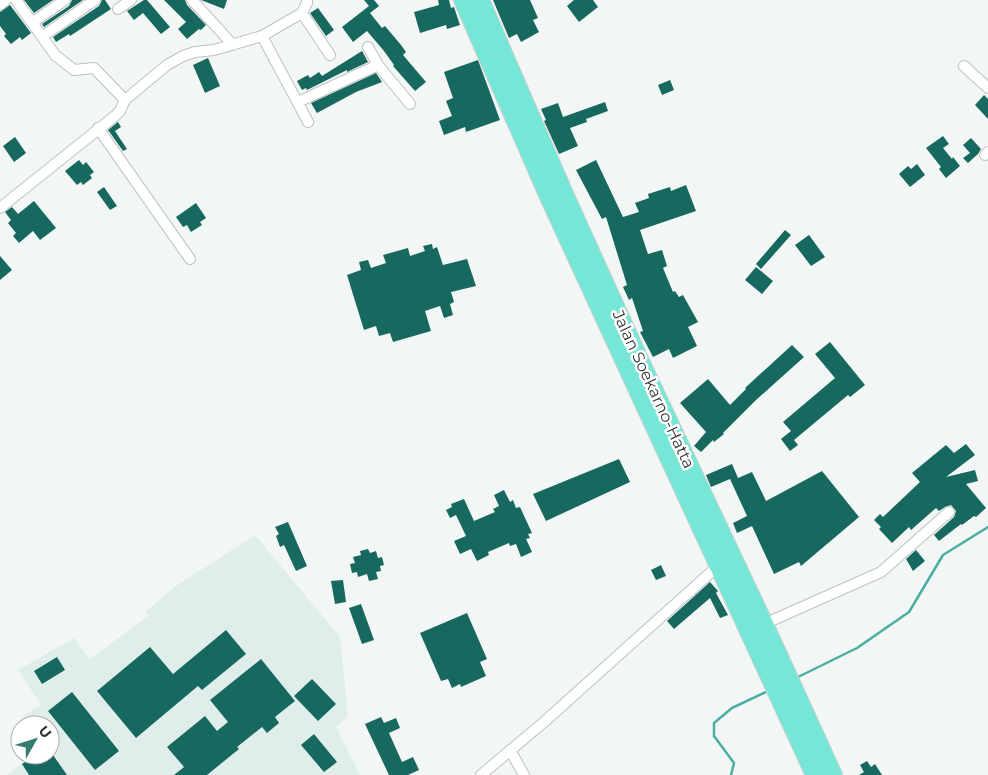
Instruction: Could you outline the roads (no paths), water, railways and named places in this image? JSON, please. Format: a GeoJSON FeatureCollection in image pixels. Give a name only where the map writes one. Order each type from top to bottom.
{"type":"FeatureCollection","features":[{"type":"Feature","properties":{"kind":"highway","name":"Jalan Soekarno-Hatta"},"geometry":{"type":"LineString","coordinates":[[463,0],[549,197],[719,566],[774,663],[791,704],[815,775]]}},
{"type":"Feature","properties":{"kind":"highway","name":"Jalan Soekarno-Hatta"},"geometry":{"type":"LineString","coordinates":[[480,0],[565,196],[638,357],[764,624],[774,663]]}},
{"type":"Feature","properties":{"kind":"highway","name":"Jalan Soekarno-Hatta"},"geometry":{"type":"LineString","coordinates":[[791,704],[833,775]]}},
{"type":"Feature","properties":{"kind":"street"},"geometry":{"type":"LineString","coordinates":[[0,5],[6,0]]}},
{"type":"Feature","properties":{"kind":"street"},"geometry":{"type":"LineString","coordinates":[[16,0],[56,55],[69,67],[80,70],[94,68],[125,100]]}},
{"type":"Feature","properties":{"kind":"street"},"geometry":{"type":"LineString","coordinates":[[33,22],[65,0]]}},
{"type":"Feature","properties":{"kind":"street"},"geometry":{"type":"LineString","coordinates":[[42,36],[95,0]]}},
{"type":"Feature","properties":{"kind":"street"},"geometry":{"type":"LineString","coordinates":[[118,9],[132,0]]}},
{"type":"Feature","properties":{"kind":"street"},"geometry":{"type":"LineString","coordinates":[[192,0],[233,45]]}},
{"type":"Feature","properties":{"kind":"street"},"geometry":{"type":"LineString","coordinates":[[0,208],[120,111],[125,100],[167,65],[195,52],[233,45],[262,36],[302,12],[307,0]]}},
{"type":"Feature","properties":{"kind":"street"},"geometry":{"type":"LineString","coordinates":[[302,12],[330,55]]}},
{"type":"Feature","properties":{"kind":"street"},"geometry":{"type":"LineString","coordinates":[[262,36],[308,122]]}},
{"type":"Feature","properties":{"kind":"street"},"geometry":{"type":"LineString","coordinates":[[368,47],[378,65],[410,104]]}},
{"type":"Feature","properties":{"kind":"street"},"geometry":{"type":"LineString","coordinates":[[298,102],[378,65]]}},
{"type":"Feature","properties":{"kind":"street"},"geometry":{"type":"LineString","coordinates":[[964,66],[988,88]]}},
{"type":"Feature","properties":{"kind":"street"},"geometry":{"type":"LineString","coordinates":[[98,128],[190,259]]}},
{"type":"Feature","properties":{"kind":"street"},"geometry":{"type":"LineString","coordinates":[[764,624],[881,572],[949,512]]}},
{"type":"Feature","properties":{"kind":"street"},"geometry":{"type":"LineString","coordinates":[[481,775],[719,566]]}},
{"type":"Feature","properties":{"kind":"street"},"geometry":{"type":"LineString","coordinates":[[510,750],[524,775]]}},
{"type":"Feature","properties":{"kind":"waterway"},"geometry":{"type":"LineString","coordinates":[[796,678],[857,648],[909,612],[943,555],[988,527]]}},
{"type":"Feature","properties":{"kind":"waterway"},"geometry":{"type":"LineString","coordinates":[[731,775],[734,763],[714,736],[714,723],[732,708],[768,691]]}}]}
